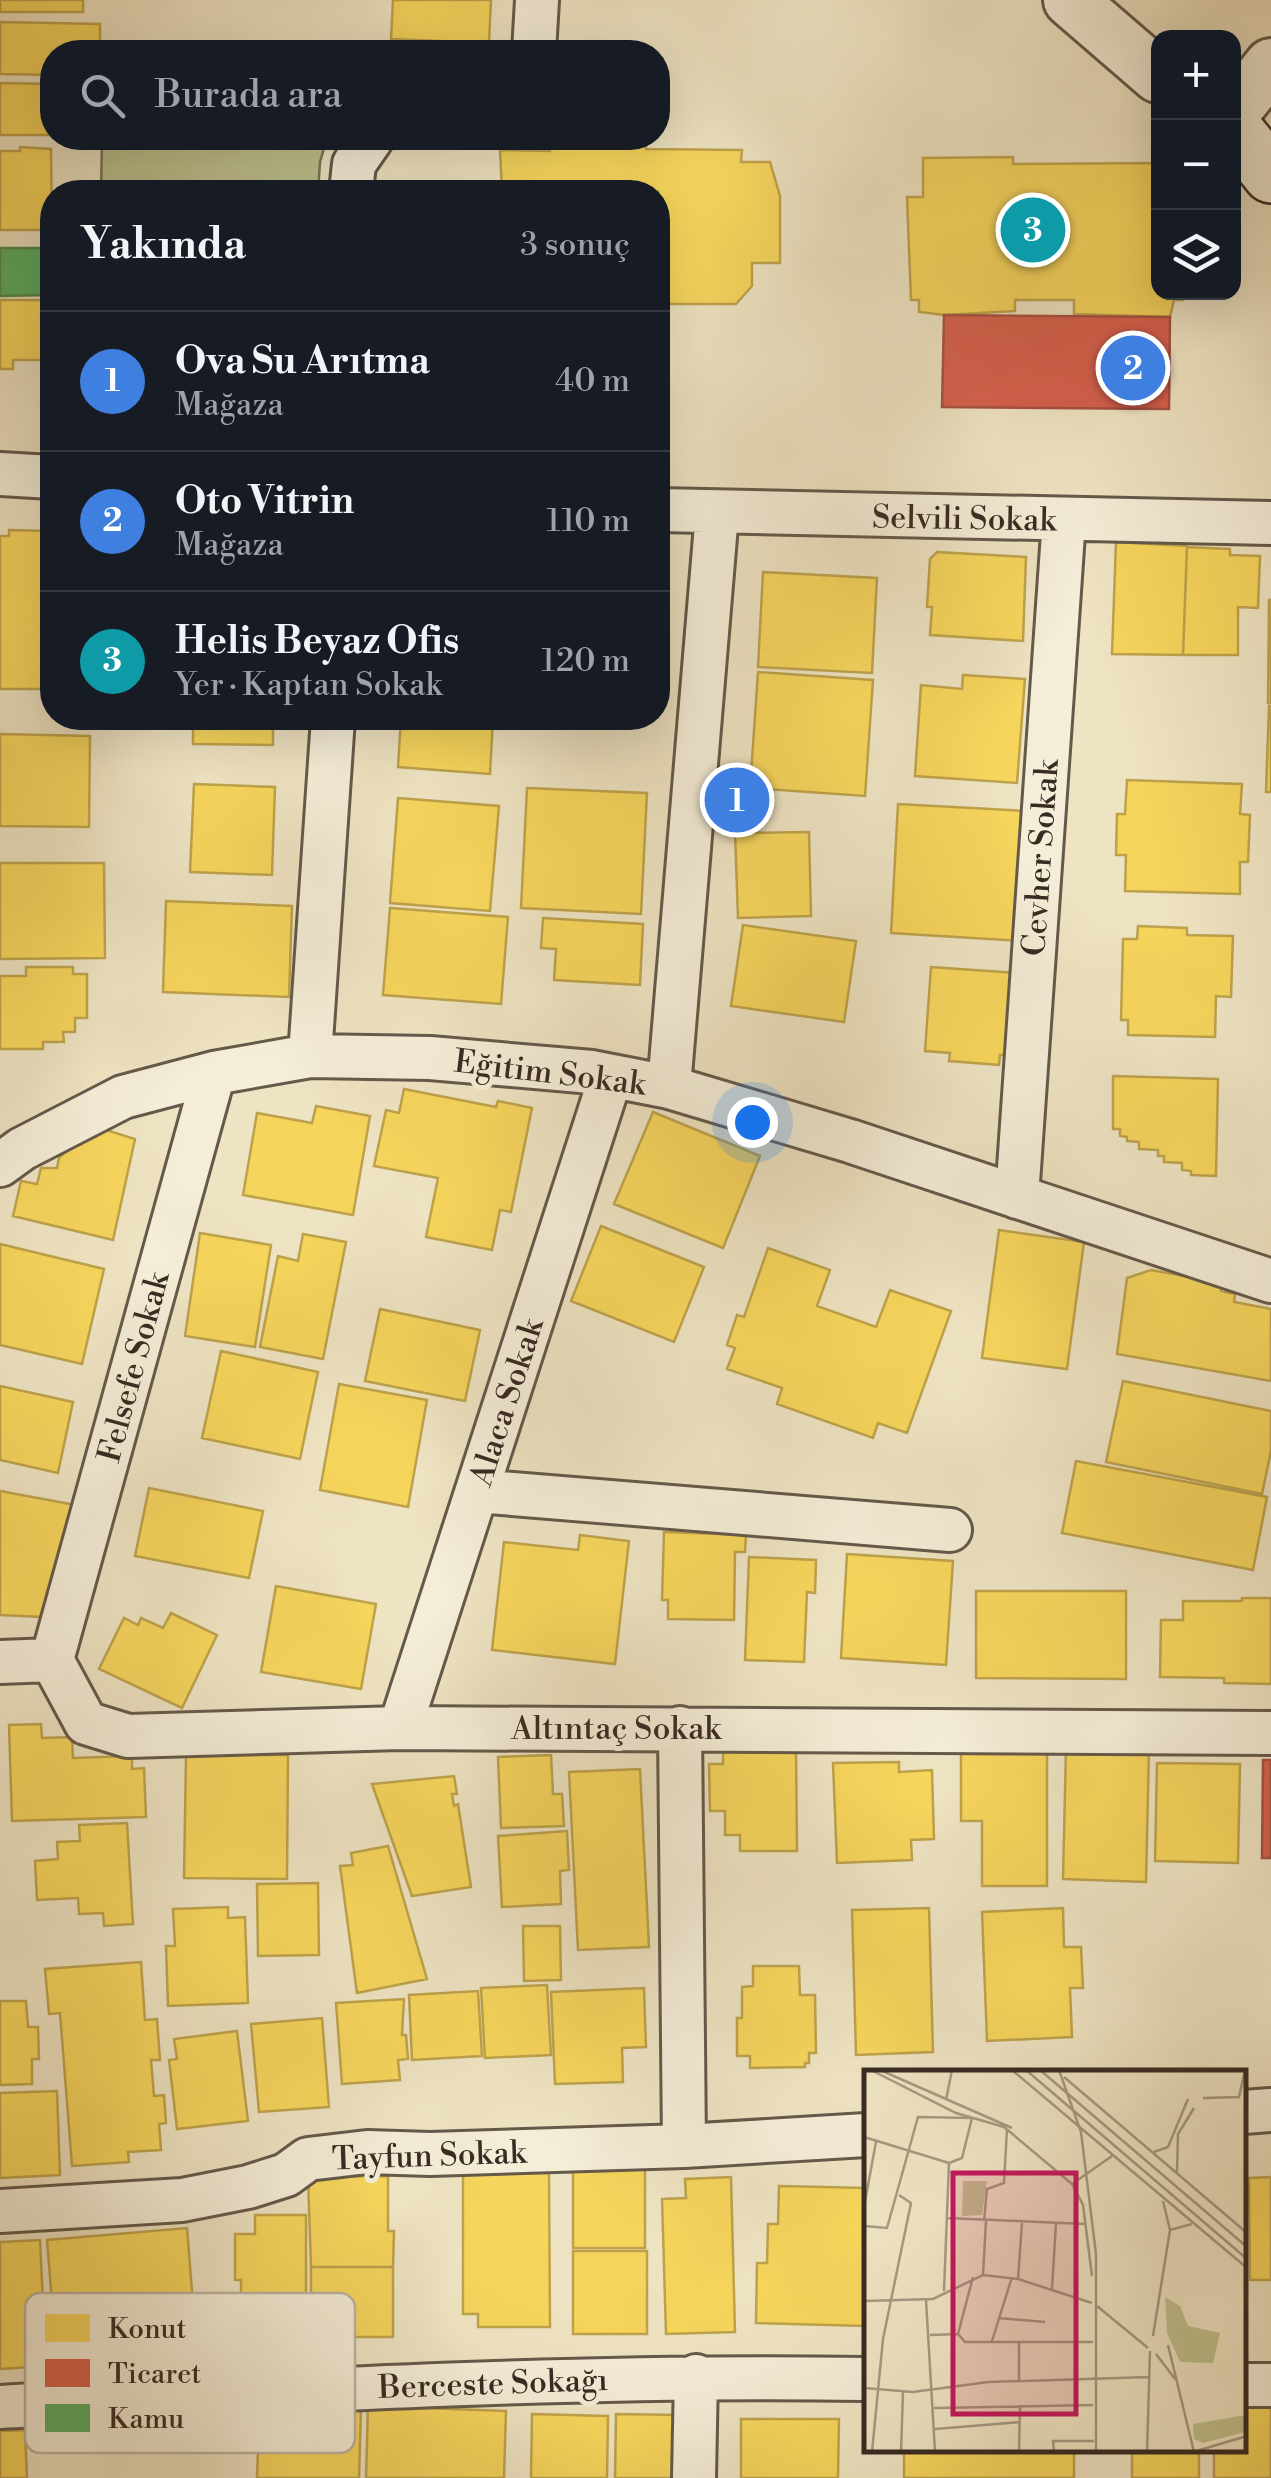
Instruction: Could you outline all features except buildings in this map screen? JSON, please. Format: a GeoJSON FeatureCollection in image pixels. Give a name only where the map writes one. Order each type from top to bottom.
{"type":"FeatureCollection","features":[{"type":"Feature","properties":{"kind":"main road"},"geometry":{"type":"LineString","coordinates":[[1241,138],[1271,175]]}},
{"type":"Feature","properties":{"kind":"street"},"geometry":{"type":"LineString","coordinates":[[535,40],[537,0]]}},
{"type":"Feature","properties":{"kind":"street"},"geometry":{"type":"LineString","coordinates":[[1070,0],[1151,70]]}},
{"type":"Feature","properties":{"kind":"street"},"geometry":{"type":"LineString","coordinates":[[1117,0],[1151,30]]}},
{"type":"Feature","properties":{"kind":"street"},"geometry":{"type":"LineString","coordinates":[[1241,102],[1271,65]]}},
{"type":"Feature","properties":{"kind":"street"},"geometry":{"type":"LineString","coordinates":[[352,180],[354,164],[364,150]]}},
{"type":"Feature","properties":{"kind":"street"},"geometry":{"type":"LineString","coordinates":[[0,474],[40,476]]}},
{"type":"Feature","properties":{"kind":"street","name":"Selvili Sokak"},"geometry":{"type":"LineString","coordinates":[[670,511],[1271,523]]}},
{"type":"Feature","properties":{"kind":"street"},"geometry":{"type":"LineString","coordinates":[[669,1087],[718,513]]}},
{"type":"Feature","properties":{"kind":"street","name":"Cevher Sokak"},"geometry":{"type":"LineString","coordinates":[[1017,1197],[1064,519]]}},
{"type":"Feature","properties":{"kind":"street"},"geometry":{"type":"LineString","coordinates":[[310,1056],[331,730]]}},
{"type":"Feature","properties":{"kind":"street","name":"Eğitim Sokak"},"geometry":{"type":"LineString","coordinates":[[0,1165],[22,1149],[123,1097],[214,1073],[310,1056],[430,1058],[592,1072],[669,1087],[850,1141],[1271,1281]]}},
{"type":"Feature","properties":{"kind":"street","name":"Felsefe Sokak"},"geometry":{"type":"LineString","coordinates":[[52,1660],[214,1073]]}},
{"type":"Feature","properties":{"kind":"street","name":"Alaca Sokak"},"geometry":{"type":"LineString","coordinates":[[400,1728],[612,1076]]}},
{"type":"Feature","properties":{"kind":"street"},"geometry":{"type":"LineString","coordinates":[[477,1491],[950,1530]]}},
{"type":"Feature","properties":{"kind":"street"},"geometry":{"type":"LineString","coordinates":[[0,1662],[52,1660]]}},
{"type":"Feature","properties":{"kind":"street","name":"Altıntaç Sokak"},"geometry":{"type":"LineString","coordinates":[[52,1660],[86,1723],[128,1736],[400,1728],[1271,1733]]}},
{"type":"Feature","properties":{"kind":"street"},"geometry":{"type":"LineString","coordinates":[[680,1728],[684,2146]]}},
{"type":"Feature","properties":{"kind":"street"},"geometry":{"type":"LineString","coordinates":[[1246,2112],[1271,2110]]}},
{"type":"Feature","properties":{"kind":"street","name":"Tayfun Sokak"},"geometry":{"type":"LineString","coordinates":[[0,2211],[182,2200],[274,2179],[308,2160],[366,2152],[430,2154],[684,2146],[864,2135]]}},
{"type":"Feature","properties":{"kind":"street"},"geometry":{"type":"LineString","coordinates":[[694,2478],[696,2376]]}},
{"type":"Feature","properties":{"kind":"street","name":"Berceste Sokağı"},"geometry":{"type":"LineString","coordinates":[[355,2389],[696,2376],[864,2378]]}},
{"type":"Feature","properties":{"kind":"street","name":"Berceste Sokağı"},"geometry":{"type":"LineString","coordinates":[[0,2407],[25,2406]]}},
{"type":"Feature","properties":{"kind":"green space"},"geometry":{"type":"Polygon","coordinates":[[[102,150],[324,150],[319,180],[101,180],[102,150]]]}},
{"type":"Feature","properties":{"kind":"place","name":"Helis Beyaz Ofis"},"geometry":{"type":"Point","coordinates":[1033,230]}},
{"type":"Feature","properties":{"kind":"place","name":"Oto Vitrin"},"geometry":{"type":"Point","coordinates":[1133,368]}},
{"type":"Feature","properties":{"kind":"place","name":"Ova Su Arıtma"},"geometry":{"type":"Point","coordinates":[737,800]}}]}
